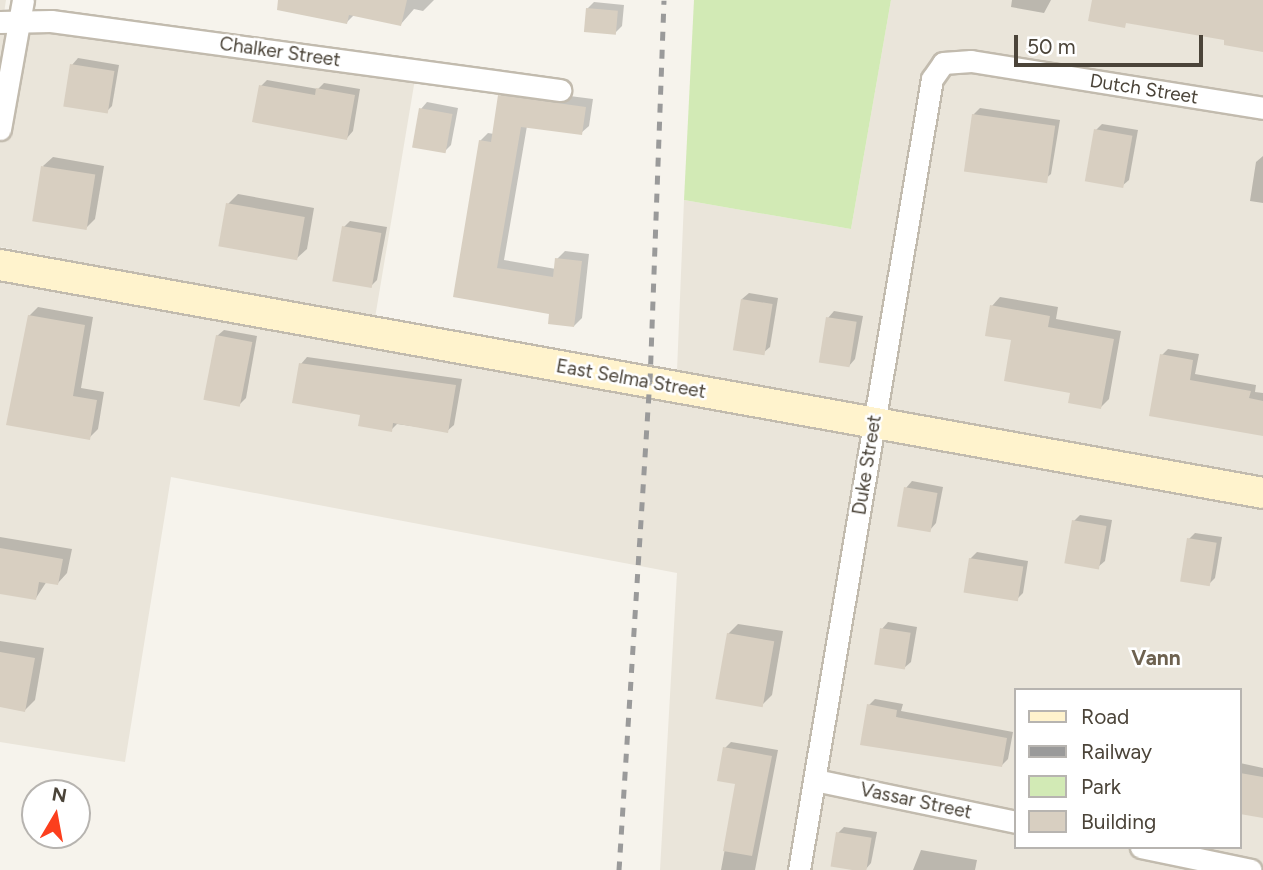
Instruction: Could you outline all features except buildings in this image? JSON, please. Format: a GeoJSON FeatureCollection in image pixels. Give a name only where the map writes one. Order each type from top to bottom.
{"type":"FeatureCollection","features":[{"type":"Feature","properties":{"kind":"street"},"geometry":{"type":"LineString","coordinates":[[0,129],[10,22],[23,0]]}},
{"type":"Feature","properties":{"kind":"street","name":"Chalker Street"},"geometry":{"type":"LineString","coordinates":[[10,22],[51,21],[560,90]]}},
{"type":"Feature","properties":{"kind":"street","name":"Dutch Street"},"geometry":{"type":"LineString","coordinates":[[943,63],[971,61],[1263,108]]}},
{"type":"Feature","properties":{"kind":"street","name":"Duke Street"},"geometry":{"type":"LineString","coordinates":[[799,870],[932,79],[943,63]]}},
{"type":"Feature","properties":{"kind":"street","name":"East Selma Street"},"geometry":{"type":"LineString","coordinates":[[0,265],[1263,493]]}},
{"type":"Feature","properties":{"kind":"street","name":"Vassar Street"},"geometry":{"type":"LineString","coordinates":[[815,780],[1014,822]]}},
{"type":"Feature","properties":{"kind":"street"},"geometry":{"type":"LineString","coordinates":[[1150,849],[1251,870]]}},
{"type":"Feature","properties":{"kind":"shaded area"},"geometry":{"type":"Polygon","coordinates":[[[0,0],[6,0],[2,27],[416,73],[375,318],[0,247],[0,0]]]}},
{"type":"Feature","properties":{"kind":"shaded area"},"geometry":{"type":"Polygon","coordinates":[[[891,0],[1263,0],[1263,476],[677,371],[684,200],[851,229],[891,0]]]}},
{"type":"Feature","properties":{"kind":"shaded area"},"geometry":{"type":"Polygon","coordinates":[[[0,274],[1263,509],[1263,870],[660,870],[677,573],[171,477],[125,762],[0,742],[0,274]]]}},
{"type":"Feature","properties":{"kind":"green space"},"geometry":{"type":"Polygon","coordinates":[[[694,0],[891,0],[851,229],[684,200],[694,0]]]}},
{"type":"Feature","properties":{"kind":"railway"},"geometry":{"type":"LineString","coordinates":[[619,870],[650,382],[664,0]]}},
{"type":"Feature","properties":{"kind":"district","name":"Vann"},"geometry":{"type":"Point","coordinates":[1156,658]}}]}
